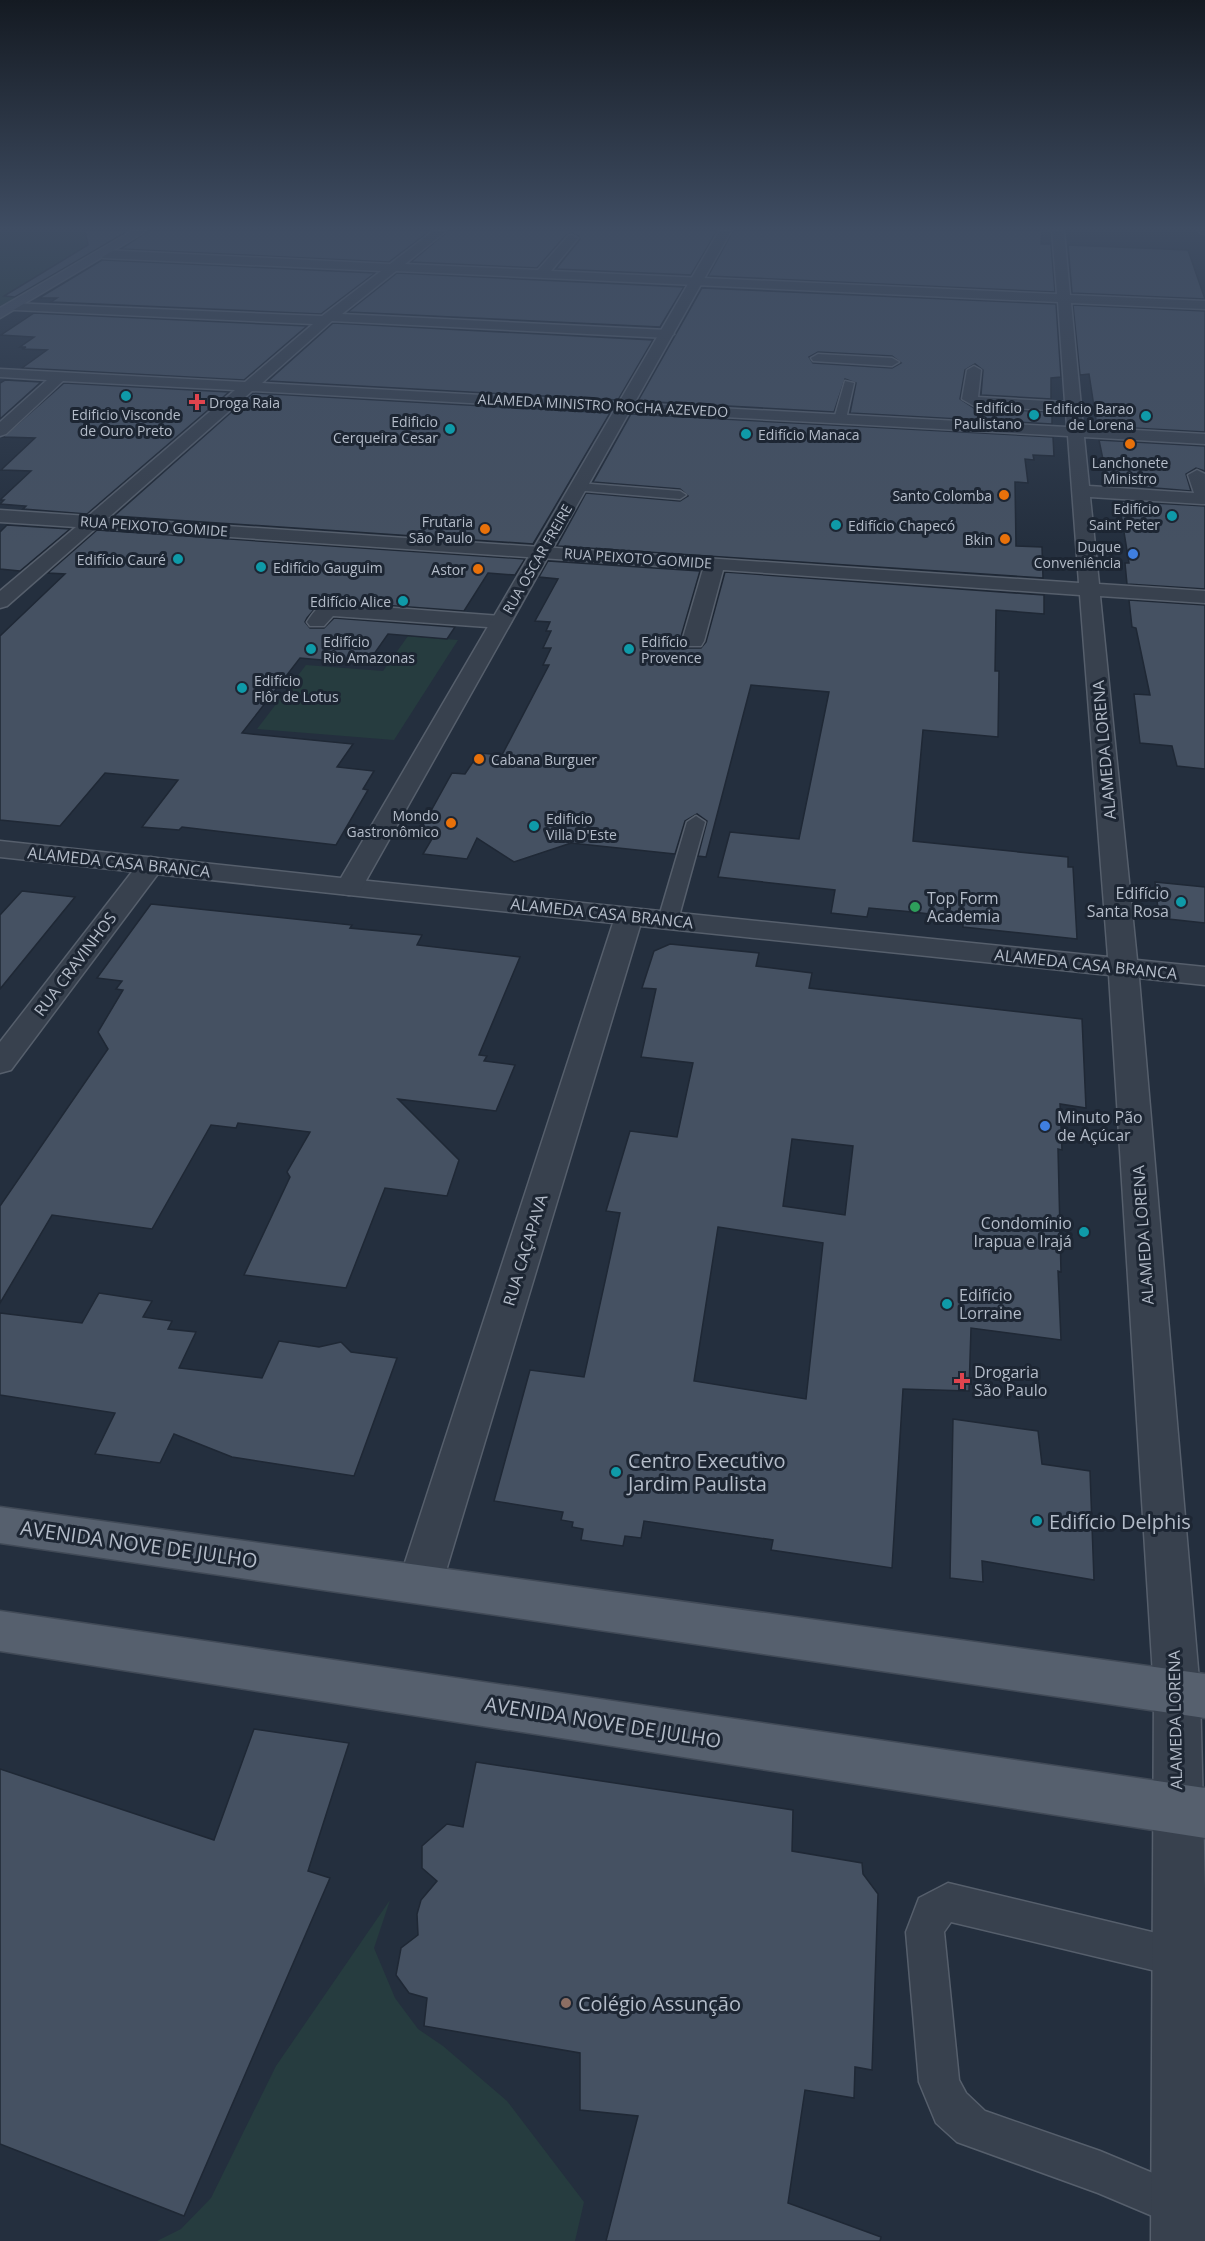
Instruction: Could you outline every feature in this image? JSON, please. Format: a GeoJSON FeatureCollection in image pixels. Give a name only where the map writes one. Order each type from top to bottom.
{"type":"FeatureCollection","features":[{"type":"Feature","properties":{"kind":"main road","name":"AVENIDA NOVE DE JULHO"},"geometry":{"type":"LineString","coordinates":[[0,1525],[1191,1694]]}},
{"type":"Feature","properties":{"kind":"main road","name":"AVENIDA NOVE DE JULHO"},"geometry":{"type":"LineString","coordinates":[[0,1631],[1191,1811]]}},
{"type":"Feature","properties":{"kind":"street"},"geometry":{"type":"LineString","coordinates":[[0,602],[308,336]]}},
{"type":"Feature","properties":{"kind":"street","name":"RUA OSCAR FREIRE"},"geometry":{"type":"LineString","coordinates":[[349,887],[666,336]]}},
{"type":"Feature","properties":{"kind":"street","name":"ALAMEDA LORENA"},"geometry":{"type":"LineString","coordinates":[[1067,336],[1123,968],[1191,1694],[1191,1811],[1181,1958],[1181,2224]]}},
{"type":"Feature","properties":{"kind":"street"},"geometry":{"type":"LineString","coordinates":[[818,358],[892,362]]}},
{"type":"Feature","properties":{"kind":"street"},"geometry":{"type":"LineString","coordinates":[[849,383],[855,360]]}},
{"type":"Feature","properties":{"kind":"street"},"geometry":{"type":"LineString","coordinates":[[974,370],[970,399],[974,401],[1074,407]]}},
{"type":"Feature","properties":{"kind":"street","name":"ALAMEDA MINISTRO ROCHA AZEVEDO"},"geometry":{"type":"LineString","coordinates":[[0,373],[1205,439]]}},
{"type":"Feature","properties":{"kind":"street"},"geometry":{"type":"LineString","coordinates":[[0,431],[60,376]]}},
{"type":"Feature","properties":{"kind":"street"},"geometry":{"type":"LineString","coordinates":[[1082,493],[1202,499],[1204,497],[1197,475]]}},
{"type":"Feature","properties":{"kind":"street","name":"RUA PEIXOTO GOMIDE"},"geometry":{"type":"LineString","coordinates":[[0,516],[1205,597]]}},
{"type":"Feature","properties":{"kind":"street"},"geometry":{"type":"LineString","coordinates":[[693,641],[715,563]]}},
{"type":"Feature","properties":{"kind":"street"},"geometry":{"type":"LineString","coordinates":[[317,622],[328,609],[501,622]]}},
{"type":"Feature","properties":{"kind":"street","name":"ALAMEDA CASA BRANCA"},"geometry":{"type":"LineString","coordinates":[[0,849],[1205,976]]}},
{"type":"Feature","properties":{"kind":"street","name":"RUA CRAVINHOS"},"geometry":{"type":"LineString","coordinates":[[0,1063],[151,865]]}},
{"type":"Feature","properties":{"kind":"street","name":"RUA CAÇAPAVA"},"geometry":{"type":"LineString","coordinates":[[420,1584],[629,916]]}},
{"type":"Feature","properties":{"kind":"lane"},"geometry":{"type":"LineString","coordinates":[[840,419],[849,383]]}},
{"type":"Feature","properties":{"kind":"lane"},"geometry":{"type":"LineString","coordinates":[[579,487],[680,495]]}},
{"type":"Feature","properties":{"kind":"lane"},"geometry":{"type":"LineString","coordinates":[[1082,493],[1205,504]]}},
{"type":"Feature","properties":{"kind":"lane"},"geometry":{"type":"LineString","coordinates":[[668,920],[696,822]]}},
{"type":"Feature","properties":{"kind":"lane"},"geometry":{"type":"LineString","coordinates":[[1181,1958],[1127,1947],[948,1902],[932,1911],[925,1932],[939,2082],[951,2108],[972,2127],[1100,2172],[1181,2224]]}},
{"type":"Feature","properties":{"kind":"green space"},"geometry":{"type":"Polygon","coordinates":[[[408,636],[458,640],[394,740],[257,729],[306,665],[383,671],[408,636]]]}},
{"type":"Feature","properties":{"kind":"green space"},"geometry":{"type":"Polygon","coordinates":[[[390,1900],[374,1948],[395,1998],[418,2029],[443,2046],[507,2101],[584,2202],[575,2241],[157,2241],[181,2229],[211,2198],[276,2066],[390,1900]]]}},
{"type":"Feature","properties":{"kind":"building"},"geometry":{"type":"Polygon","coordinates":[[[11,336],[296,336],[244,380],[22,368],[47,350],[20,347],[34,337],[11,336]]]}},
{"type":"Feature","properties":{"kind":"building"},"geometry":{"type":"Polygon","coordinates":[[[319,336],[570,336],[653,340],[618,400],[268,381],[319,336]]]}},
{"type":"Feature","properties":{"kind":"building"},"geometry":{"type":"Polygon","coordinates":[[[675,336],[1058,336],[1061,377],[1051,378],[1051,399],[981,395],[983,370],[975,364],[965,370],[960,399],[974,408],[1052,412],[1052,424],[850,413],[856,383],[845,379],[834,412],[638,401],[675,336]],[[818,352],[809,357],[813,363],[892,368],[901,363],[892,356],[818,352]]]}},
{"type":"Feature","properties":{"kind":"building"},"geometry":{"type":"Polygon","coordinates":[[[1076,336],[1205,336],[1205,432],[1097,426],[1089,374],[1080,375],[1076,336]]]}},
{"type":"Feature","properties":{"kind":"building"},"geometry":{"type":"Polygon","coordinates":[[[5,380],[41,382],[0,419],[0,383],[5,380]]]}},
{"type":"Feature","properties":{"kind":"building"},"geometry":{"type":"Polygon","coordinates":[[[64,383],[229,392],[87,514],[23,509],[26,506],[0,504],[4,500],[0,500],[31,471],[1,470],[35,438],[3,437],[64,383]]]}},
{"type":"Feature","properties":{"kind":"building"},"geometry":{"type":"Polygon","coordinates":[[[253,393],[610,413],[533,544],[114,516],[253,393]]]}},
{"type":"Feature","properties":{"kind":"building"},"geometry":{"type":"Polygon","coordinates":[[[631,414],[1053,437],[1054,456],[1033,455],[1034,460],[1025,459],[1028,483],[1015,482],[1016,546],[1042,547],[1043,578],[557,546],[586,493],[680,501],[688,496],[680,489],[593,482],[631,414]]]}},
{"type":"Feature","properties":{"kind":"building"},"geometry":{"type":"Polygon","coordinates":[[[1099,440],[1205,446],[1205,471],[1196,468],[1186,474],[1191,491],[1108,484],[1099,440]]]}},
{"type":"Feature","properties":{"kind":"building"},"geometry":{"type":"Polygon","coordinates":[[[1119,501],[1205,506],[1205,589],[1127,584],[1125,563],[1129,563],[1119,501]]]}},
{"type":"Feature","properties":{"kind":"building"},"geometry":{"type":"Polygon","coordinates":[[[7,525],[70,529],[20,571],[0,569],[0,532],[7,525]]]}},
{"type":"Feature","properties":{"kind":"building"},"geometry":{"type":"Polygon","coordinates":[[[97,530],[525,559],[515,575],[488,573],[464,611],[328,601],[317,606],[307,618],[305,622],[310,628],[324,628],[334,618],[455,627],[447,639],[388,634],[367,664],[300,658],[242,733],[353,744],[337,767],[374,771],[363,789],[368,790],[336,845],[182,827],[179,830],[142,827],[178,780],[105,773],[60,826],[0,820],[0,636],[65,574],[48,573],[97,530]]]}},
{"type":"Feature","properties":{"kind":"building"},"geometry":{"type":"Polygon","coordinates":[[[548,561],[700,571],[680,640],[685,648],[701,648],[706,642],[725,572],[1044,595],[1044,614],[996,610],[995,671],[999,671],[998,737],[923,730],[913,841],[1068,857],[1068,867],[1073,867],[1077,939],[963,927],[963,918],[913,912],[869,908],[867,917],[831,913],[835,890],[718,877],[730,832],[799,839],[829,692],[751,685],[706,857],[698,856],[707,821],[697,814],[685,821],[675,854],[571,843],[514,862],[477,838],[467,859],[423,854],[432,839],[416,838],[452,773],[465,774],[479,753],[502,755],[549,665],[543,665],[551,648],[543,648],[551,631],[546,631],[550,622],[535,621],[558,579],[539,577],[548,561]]]}},
{"type":"Feature","properties":{"kind":"building"},"geometry":{"type":"Polygon","coordinates":[[[1129,600],[1205,605],[1205,769],[1177,766],[1172,746],[1140,743],[1134,694],[1150,695],[1136,628],[1132,627],[1129,600]]]}},
{"type":"Feature","properties":{"kind":"building","name":"Edifício Santa Rosa"},"geometry":{"type":"Polygon","coordinates":[[[1155,882],[1205,887],[1205,923],[1159,918],[1155,882]]]}},
{"type":"Feature","properties":{"kind":"building"},"geometry":{"type":"Polygon","coordinates":[[[22,891],[75,897],[0,989],[0,915],[22,891]]]}},
{"type":"Feature","properties":{"kind":"building"},"geometry":{"type":"Polygon","coordinates":[[[151,904],[352,925],[350,928],[422,935],[417,945],[520,957],[479,1055],[487,1056],[484,1061],[515,1065],[496,1111],[398,1099],[459,1160],[447,1196],[385,1188],[346,1288],[244,1275],[290,1177],[287,1172],[310,1132],[238,1123],[236,1128],[211,1125],[152,1229],[52,1215],[0,1303],[0,1206],[108,1049],[98,1032],[123,990],[116,989],[122,981],[97,978],[151,904]]]}},
{"type":"Feature","properties":{"kind":"building"},"geometry":{"type":"Polygon","coordinates":[[[670,944],[759,953],[756,966],[812,973],[809,988],[1082,1019],[1086,1108],[1060,1104],[1062,1150],[1058,1149],[1061,1272],[1058,1271],[1061,1340],[971,1328],[969,1391],[903,1389],[892,1568],[771,1550],[773,1540],[644,1521],[641,1538],[625,1536],[623,1546],[581,1540],[583,1529],[572,1527],[573,1522],[561,1520],[563,1512],[494,1501],[530,1370],[584,1377],[620,1213],[606,1211],[630,1131],[677,1137],[693,1063],[641,1057],[656,989],[642,988],[654,951],[670,944]],[[792,1139],[783,1206],[845,1215],[853,1146],[792,1139]],[[718,1227],[694,1381],[806,1399],[823,1243],[718,1227]]]}},
{"type":"Feature","properties":{"kind":"building"},"geometry":{"type":"Polygon","coordinates":[[[99,1293],[152,1301],[143,1317],[172,1321],[168,1329],[196,1332],[179,1368],[262,1378],[279,1341],[319,1347],[341,1342],[351,1352],[397,1358],[354,1476],[232,1457],[174,1434],[160,1463],[95,1454],[115,1413],[0,1395],[0,1313],[82,1323],[99,1293]]]}},
{"type":"Feature","properties":{"kind":"building","name":"Edifício Delphis"},"geometry":{"type":"Polygon","coordinates":[[[953,1419],[1038,1431],[1042,1464],[1090,1471],[1094,1580],[982,1561],[983,1582],[950,1578],[953,1419]]]}},
{"type":"Feature","properties":{"kind":"building"},"geometry":{"type":"Polygon","coordinates":[[[254,1729],[349,1743],[308,1871],[330,1878],[184,2216],[0,2144],[0,1769],[214,1840],[254,1729]]]}},
{"type":"Feature","properties":{"kind":"building"},"geometry":{"type":"Polygon","coordinates":[[[476,1762],[793,1810],[792,1851],[862,1863],[863,1874],[878,1894],[872,2070],[855,2067],[854,2098],[805,2090],[788,2203],[881,2237],[880,2241],[606,2241],[638,2116],[580,2110],[580,2053],[424,2026],[427,1998],[409,1993],[396,1975],[401,1948],[418,1935],[417,1914],[421,1900],[437,1881],[422,1868],[422,1846],[447,1824],[463,1827],[476,1762]]]}},
{"type":"Feature","properties":{"kind":"place","name":"Edificio Visconde de Ouro Preto"},"geometry":{"type":"Point","coordinates":[126,396]}},
{"type":"Feature","properties":{"kind":"place","name":"Droga Raia"},"geometry":{"type":"Point","coordinates":[197,402]}},
{"type":"Feature","properties":{"kind":"place","name":"Edifício Paulistano"},"geometry":{"type":"Point","coordinates":[1034,415]}},
{"type":"Feature","properties":{"kind":"place","name":"Edificio Barao de Lorena"},"geometry":{"type":"Point","coordinates":[1146,416]}},
{"type":"Feature","properties":{"kind":"place","name":"Edificio Cerqueira Cesar"},"geometry":{"type":"Point","coordinates":[450,429]}},
{"type":"Feature","properties":{"kind":"place","name":"Edifício Manaca"},"geometry":{"type":"Point","coordinates":[746,434]}},
{"type":"Feature","properties":{"kind":"place","name":"Lanchonete Ministro"},"geometry":{"type":"Point","coordinates":[1130,444]}},
{"type":"Feature","properties":{"kind":"place","name":"Santo Colomba"},"geometry":{"type":"Point","coordinates":[1004,495]}},
{"type":"Feature","properties":{"kind":"place","name":"Edifício Saint Peter"},"geometry":{"type":"Point","coordinates":[1172,516]}},
{"type":"Feature","properties":{"kind":"place","name":"Edifício Chapecó"},"geometry":{"type":"Point","coordinates":[836,525]}},
{"type":"Feature","properties":{"kind":"place","name":"Frutaria São Paulo"},"geometry":{"type":"Point","coordinates":[485,529]}},
{"type":"Feature","properties":{"kind":"place","name":"Bkin"},"geometry":{"type":"Point","coordinates":[1005,539]}},
{"type":"Feature","properties":{"kind":"place","name":"Duque Conveniência"},"geometry":{"type":"Point","coordinates":[1133,554]}},
{"type":"Feature","properties":{"kind":"place","name":"Edifício Cauré"},"geometry":{"type":"Point","coordinates":[178,559]}},
{"type":"Feature","properties":{"kind":"place","name":"Edifício Gauguim"},"geometry":{"type":"Point","coordinates":[261,567]}},
{"type":"Feature","properties":{"kind":"place","name":"Astor"},"geometry":{"type":"Point","coordinates":[478,569]}},
{"type":"Feature","properties":{"kind":"place","name":"Edifício Alice"},"geometry":{"type":"Point","coordinates":[403,601]}},
{"type":"Feature","properties":{"kind":"place","name":"Edifício Rio Amazonas"},"geometry":{"type":"Point","coordinates":[311,649]}},
{"type":"Feature","properties":{"kind":"place","name":"Edifício Provence"},"geometry":{"type":"Point","coordinates":[629,649]}},
{"type":"Feature","properties":{"kind":"place","name":"Edifício Flôr de Lotus"},"geometry":{"type":"Point","coordinates":[242,688]}},
{"type":"Feature","properties":{"kind":"place","name":"Cabana Burguer"},"geometry":{"type":"Point","coordinates":[479,759]}},
{"type":"Feature","properties":{"kind":"place","name":"Mondo Gastronômico"},"geometry":{"type":"Point","coordinates":[451,823]}},
{"type":"Feature","properties":{"kind":"place","name":"Edificio Villa D'Este"},"geometry":{"type":"Point","coordinates":[534,826]}},
{"type":"Feature","properties":{"kind":"place","name":"Edifício Santa Rosa"},"geometry":{"type":"Point","coordinates":[1181,902]}},
{"type":"Feature","properties":{"kind":"place","name":"Top Form Academia"},"geometry":{"type":"Point","coordinates":[915,907]}},
{"type":"Feature","properties":{"kind":"place","name":"Minuto Pão de Açúcar"},"geometry":{"type":"Point","coordinates":[1045,1126]}},
{"type":"Feature","properties":{"kind":"place","name":"Condomínio Irapua e Irajá"},"geometry":{"type":"Point","coordinates":[1084,1232]}},
{"type":"Feature","properties":{"kind":"place","name":"Edifício Lorraine"},"geometry":{"type":"Point","coordinates":[947,1304]}},
{"type":"Feature","properties":{"kind":"place","name":"Drogaria São Paulo"},"geometry":{"type":"Point","coordinates":[962,1381]}},
{"type":"Feature","properties":{"kind":"place","name":"Centro Executivo Jardim Paulista"},"geometry":{"type":"Point","coordinates":[616,1472]}},
{"type":"Feature","properties":{"kind":"place","name":"Edifício Delphis"},"geometry":{"type":"Point","coordinates":[1037,1521]}},
{"type":"Feature","properties":{"kind":"place","name":"Colégio Assunção"},"geometry":{"type":"Point","coordinates":[566,2003]}}]}
